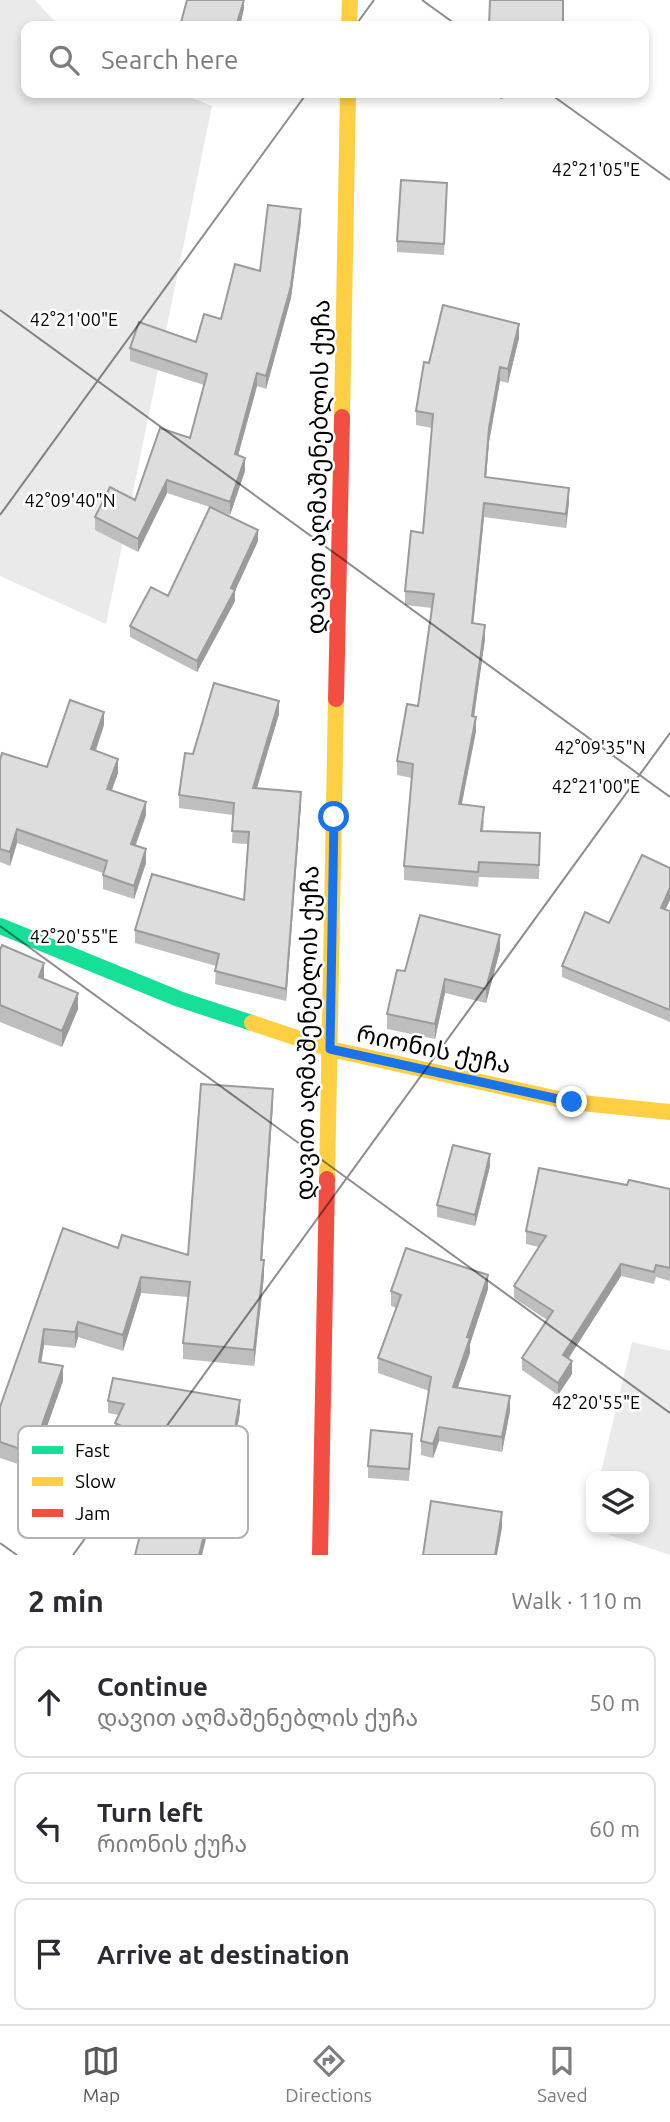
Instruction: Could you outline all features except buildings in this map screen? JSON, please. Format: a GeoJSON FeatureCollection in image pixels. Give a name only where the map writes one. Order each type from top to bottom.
{"type":"FeatureCollection","features":[{"type":"Feature","properties":{"kind":"main road"},"geometry":{"type":"LineString","coordinates":[[349,0],[349,21]]}},
{"type":"Feature","properties":{"kind":"main road","name":"დავით აღმაშენებლის ქუჩა"},"geometry":{"type":"LineString","coordinates":[[320,1555],[348,98]]}},
{"type":"Feature","properties":{"kind":"main road","name":"რიონის ქუჩა"},"geometry":{"type":"LineString","coordinates":[[0,926],[179,999],[330,1049],[572,1102],[670,1112]]}},
{"type":"Feature","properties":{"kind":"shaded area"},"geometry":{"type":"Polygon","coordinates":[[[0,0],[35,0],[54,21],[21,21],[21,98],[192,98],[212,106],[106,624],[0,576],[0,0]]]}},
{"type":"Feature","properties":{"kind":"shaded area"},"geometry":{"type":"Polygon","coordinates":[[[632,1342],[670,1351],[670,1555],[607,1534],[649,1534],[649,1471],[601,1471],[632,1342]]]}},
{"type":"Feature","properties":{"kind":"traffic: fast"},"geometry":{"type":"LineString","coordinates":[[0,926],[179,999],[252,1023]]}},
{"type":"Feature","properties":{"kind":"traffic: slow"},"geometry":{"type":"LineString","coordinates":[[349,21],[350,0]]}},
{"type":"Feature","properties":{"kind":"traffic: slow"},"geometry":{"type":"LineString","coordinates":[[342,417],[348,98]]}},
{"type":"Feature","properties":{"kind":"traffic: slow"},"geometry":{"type":"LineString","coordinates":[[327,1179],[336,699]]}},
{"type":"Feature","properties":{"kind":"traffic: slow"},"geometry":{"type":"LineString","coordinates":[[252,1023],[330,1049],[572,1102],[670,1112]]}},
{"type":"Feature","properties":{"kind":"traffic: jam"},"geometry":{"type":"LineString","coordinates":[[336,699],[342,417]]}},
{"type":"Feature","properties":{"kind":"traffic: jam"},"geometry":{"type":"LineString","coordinates":[[320,1555],[327,1179]]}},
{"type":"Feature","properties":{"kind":"route"},"geometry":{"type":"LineString","coordinates":[[334,817],[330,1049],[572,1102]]}}]}
